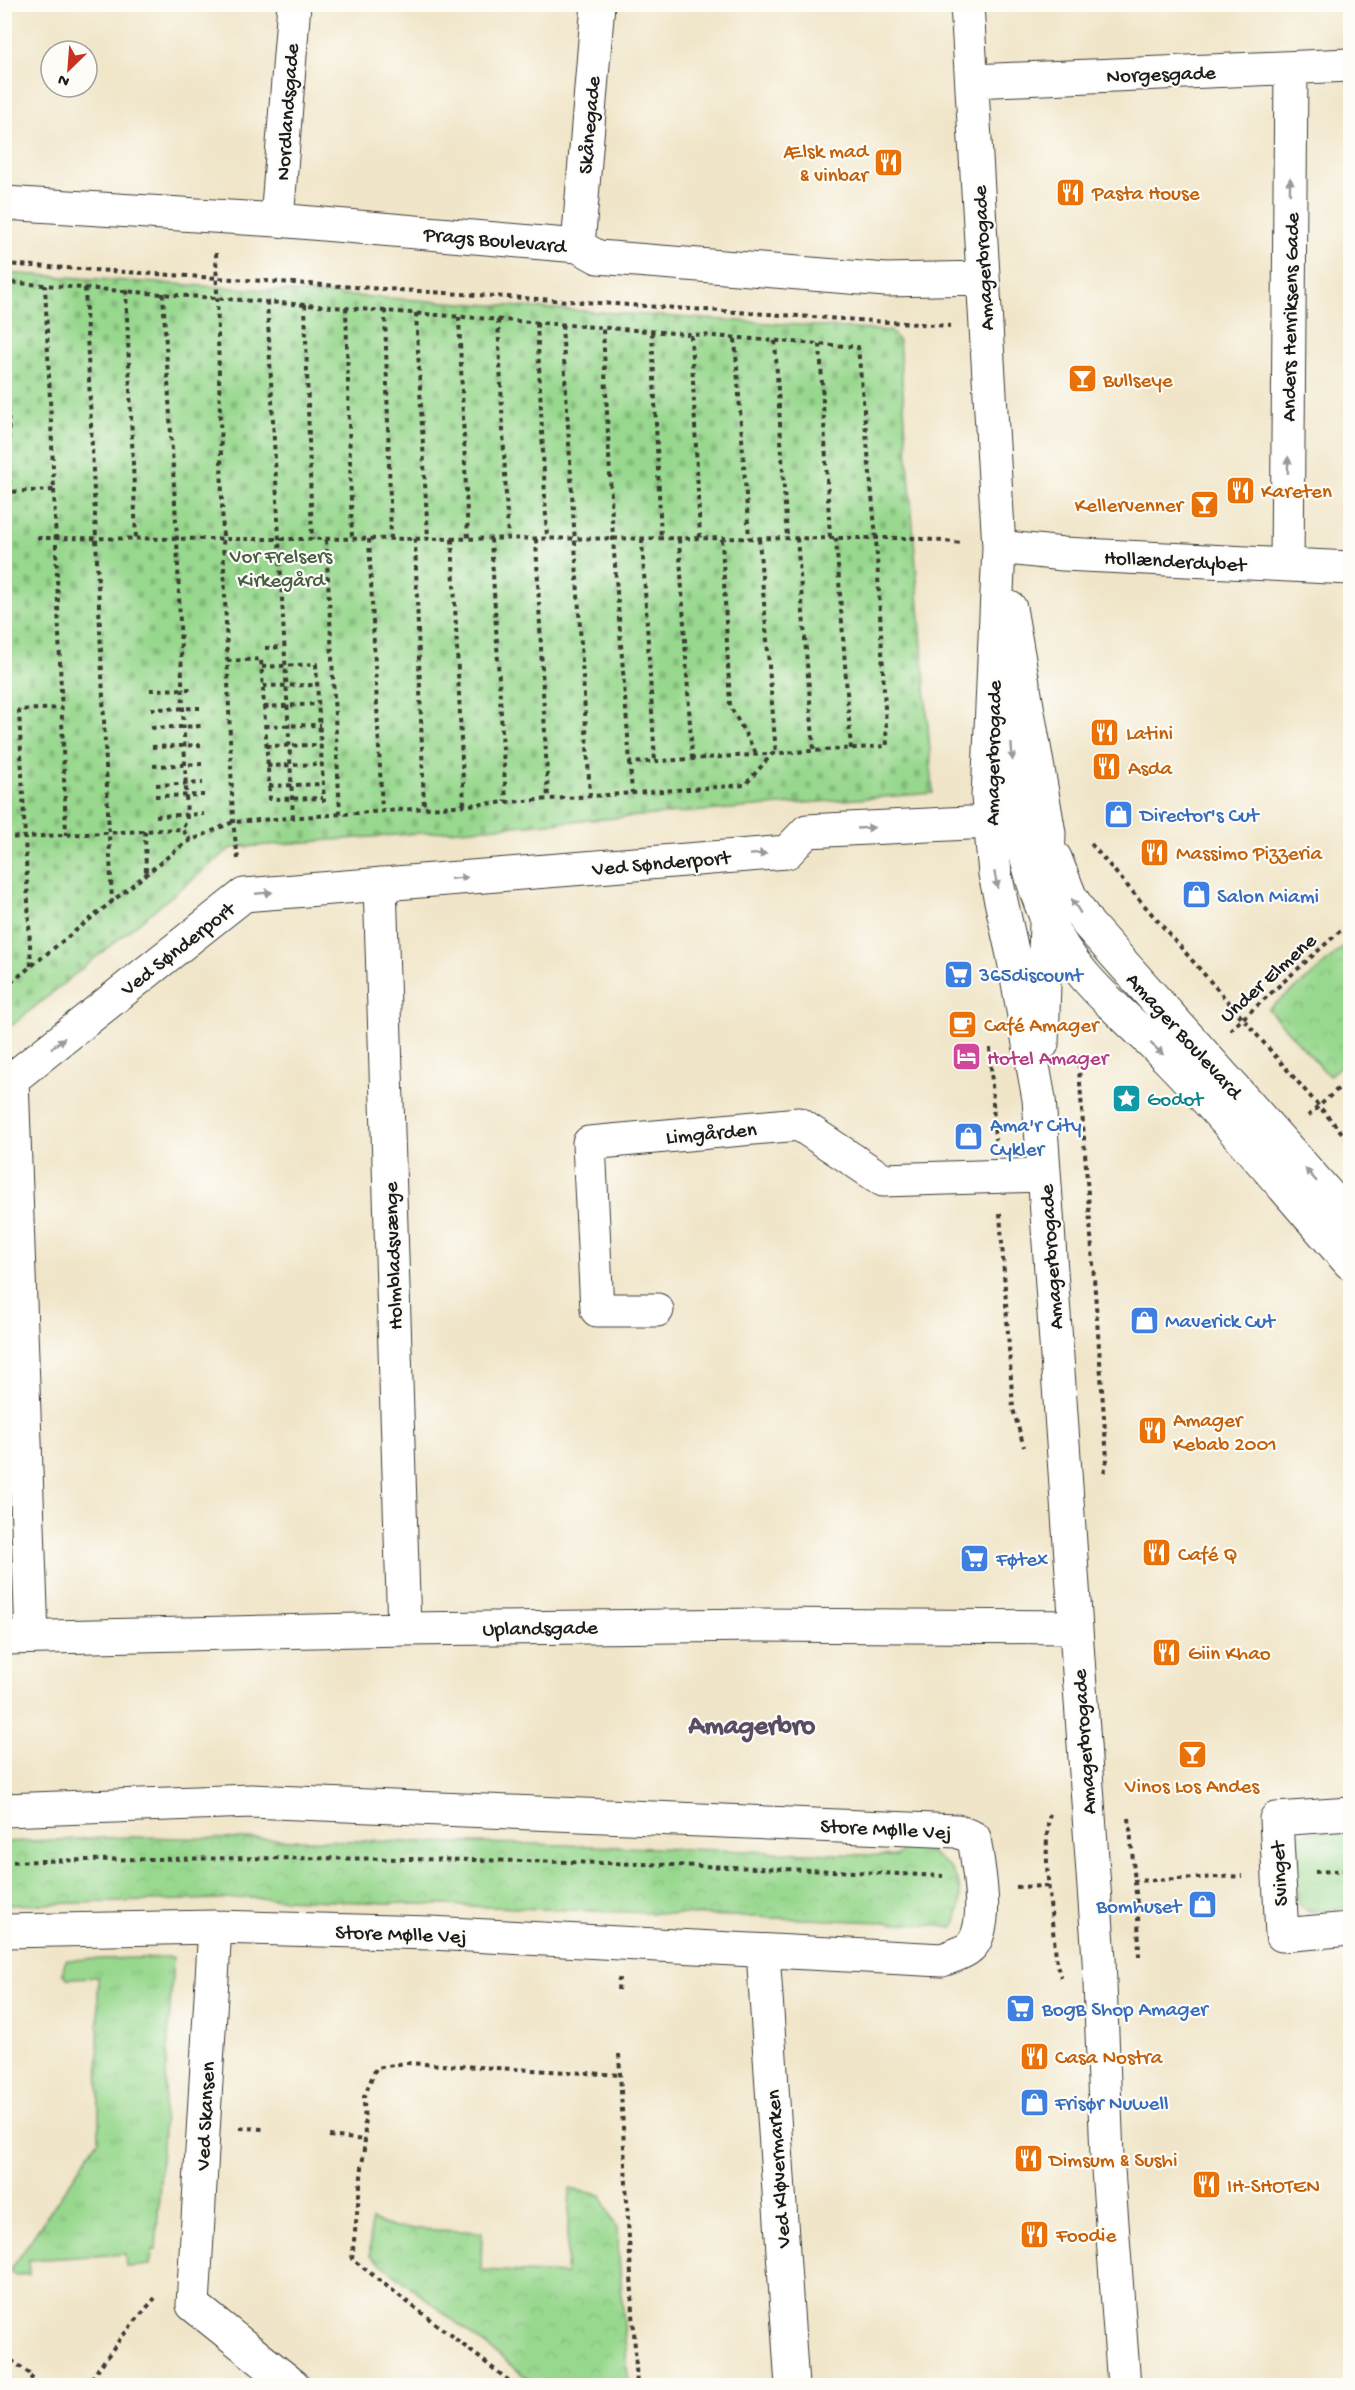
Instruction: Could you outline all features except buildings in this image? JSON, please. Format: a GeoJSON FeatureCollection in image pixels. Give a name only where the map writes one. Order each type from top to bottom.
{"type":"FeatureCollection","features":[{"type":"Feature","properties":{"kind":"street","name":"Nordlandsgade"},"geometry":{"type":"LineString","coordinates":[[277,220],[294,4]]}},
{"type":"Feature","properties":{"kind":"street","name":"Skånegade"},"geometry":{"type":"LineString","coordinates":[[578,246],[598,4]]}},
{"type":"Feature","properties":{"kind":"street","name":"Amagerbrogade"},"geometry":{"type":"LineString","coordinates":[[967,4],[999,547],[988,797],[989,822],[994,874],[1013,955],[1039,1099],[1099,1959],[1107,2156],[1124,2385]]}},
{"type":"Feature","properties":{"kind":"street","name":"Norgesgade"},"geometry":{"type":"LineString","coordinates":[[972,81],[1350,65]]}},
{"type":"Feature","properties":{"kind":"street","name":"Anders Henriksens Gade"},"geometry":{"type":"LineString","coordinates":[[1287,565],[1291,69]]}},
{"type":"Feature","properties":{"kind":"street","name":"Prags Boulevard"},"geometry":{"type":"LineString","coordinates":[[4,203],[277,220],[578,246],[598,256],[863,278],[983,278]]}},
{"type":"Feature","properties":{"kind":"street","name":"Amagerbrogade"},"geometry":{"type":"LineString","coordinates":[[999,547],[1049,833],[1048,920],[1039,1099]]}},
{"type":"Feature","properties":{"kind":"street","name":"Hollænderdybet"},"geometry":{"type":"LineString","coordinates":[[999,547],[1064,554],[1350,568]]}},
{"type":"Feature","properties":{"kind":"street"},"geometry":{"type":"LineString","coordinates":[[999,547],[1015,799],[1022,841],[1034,885],[1048,920]]}},
{"type":"Feature","properties":{"kind":"street","name":"Ved Sønderport"},"geometry":{"type":"LineString","coordinates":[[18,1637],[12,1079],[244,895],[787,852],[807,831],[989,822]]}},
{"type":"Feature","properties":{"kind":"street","name":"Amager Boulevard"},"geometry":{"type":"LineString","coordinates":[[1049,833],[1059,870],[1088,924],[1350,1219]]}},
{"type":"Feature","properties":{"kind":"street","name":"Holmbladsvænge"},"geometry":{"type":"LineString","coordinates":[[380,884],[404,1629]]}},
{"type":"Feature","properties":{"kind":"street","name":"Amager Boulevard"},"geometry":{"type":"LineString","coordinates":[[1048,920],[1085,978],[1114,1010],[1168,1059],[1350,1263]]}},
{"type":"Feature","properties":{"kind":"street","name":"Limgården"},"geometry":{"type":"LineString","coordinates":[[657,1310],[597,1311],[589,1143],[799,1124],[883,1180],[1044,1175]]}},
{"type":"Feature","properties":{"kind":"street","name":"Uplandsgade"},"geometry":{"type":"LineString","coordinates":[[18,1637],[759,1625],[1076,1627]]}},
{"type":"Feature","properties":{"kind":"street","name":"Store Mølle Vej"},"geometry":{"type":"LineString","coordinates":[[4,1810],[251,1801],[957,1831],[974,1838],[980,1889],[980,1928],[971,1947],[942,1960],[430,1933],[215,1927],[4,1931]]}},
{"type":"Feature","properties":{"kind":"street","name":"Svinget"},"geometry":{"type":"LineString","coordinates":[[1350,1814],[1276,1819],[1277,1874],[1282,1935],[1350,1929]]}},
{"type":"Feature","properties":{"kind":"street","name":"Ved Skansen"},"geometry":{"type":"LineString","coordinates":[[215,1927],[193,2306],[294,2385]]}},
{"type":"Feature","properties":{"kind":"street","name":"Ved Kløvermarken"},"geometry":{"type":"LineString","coordinates":[[763,1952],[792,2385]]}},
{"type":"Feature","properties":{"kind":"path"},"geometry":{"type":"LineString","coordinates":[[217,217],[215,296],[232,822],[244,895]]}},
{"type":"Feature","properties":{"kind":"path"},"geometry":{"type":"LineString","coordinates":[[4,264],[215,280],[986,328]]}},
{"type":"Feature","properties":{"kind":"path"},"geometry":{"type":"LineString","coordinates":[[10,491],[5,282],[215,296],[735,339],[858,346],[876,538],[887,746],[630,763]]}},
{"type":"Feature","properties":{"kind":"path"},"geometry":{"type":"LineString","coordinates":[[45,285],[66,835]]}},
{"type":"Feature","properties":{"kind":"path"},"geometry":{"type":"LineString","coordinates":[[85,288],[107,832],[112,903]]}},
{"type":"Feature","properties":{"kind":"path"},"geometry":{"type":"LineString","coordinates":[[126,290],[135,539]]}},
{"type":"Feature","properties":{"kind":"path"},"geometry":{"type":"LineString","coordinates":[[163,293],[177,539],[186,783],[187,815],[182,829]]}},
{"type":"Feature","properties":{"kind":"path"},"geometry":{"type":"LineString","coordinates":[[267,301],[277,539],[293,817]]}},
{"type":"Feature","properties":{"kind":"path"},"geometry":{"type":"LineString","coordinates":[[305,304],[312,540]]}},
{"type":"Feature","properties":{"kind":"path"},"geometry":{"type":"LineString","coordinates":[[346,307],[352,540]]}},
{"type":"Feature","properties":{"kind":"path"},"geometry":{"type":"LineString","coordinates":[[385,310],[391,540]]}},
{"type":"Feature","properties":{"kind":"path"},"geometry":{"type":"LineString","coordinates":[[416,313],[428,539]]}},
{"type":"Feature","properties":{"kind":"path"},"geometry":{"type":"LineString","coordinates":[[459,317],[468,539]]}},
{"type":"Feature","properties":{"kind":"path"},"geometry":{"type":"LineString","coordinates":[[498,320],[508,539]]}},
{"type":"Feature","properties":{"kind":"path"},"geometry":{"type":"LineString","coordinates":[[537,323],[547,539]]}},
{"type":"Feature","properties":{"kind":"path"},"geometry":{"type":"LineString","coordinates":[[561,325],[590,796]]}},
{"type":"Feature","properties":{"kind":"path"},"geometry":{"type":"LineString","coordinates":[[603,329],[613,539],[632,793]]}},
{"type":"Feature","properties":{"kind":"path"},"geometry":{"type":"LineString","coordinates":[[652,332],[661,539]]}},
{"type":"Feature","properties":{"kind":"path"},"geometry":{"type":"LineString","coordinates":[[691,335],[700,538]]}},
{"type":"Feature","properties":{"kind":"path"},"geometry":{"type":"LineString","coordinates":[[735,339],[749,538]]}},
{"type":"Feature","properties":{"kind":"path"},"geometry":{"type":"LineString","coordinates":[[775,341],[788,538]]}},
{"type":"Feature","properties":{"kind":"path"},"geometry":{"type":"LineString","coordinates":[[820,344],[830,538]]}},
{"type":"Feature","properties":{"kind":"path"},"geometry":{"type":"LineString","coordinates":[[4,492],[54,490]]}},
{"type":"Feature","properties":{"kind":"path"},"geometry":{"type":"LineString","coordinates":[[37,538],[391,540],[912,538],[999,547]]}},
{"type":"Feature","properties":{"kind":"path"},"geometry":{"type":"LineString","coordinates":[[797,538],[814,751]]}},
{"type":"Feature","properties":{"kind":"path"},"geometry":{"type":"LineString","coordinates":[[837,538],[851,749]]}},
{"type":"Feature","properties":{"kind":"path"},"geometry":{"type":"LineString","coordinates":[[369,539],[382,811]]}},
{"type":"Feature","properties":{"kind":"path"},"geometry":{"type":"LineString","coordinates":[[415,539],[424,808]]}},
{"type":"Feature","properties":{"kind":"path"},"geometry":{"type":"LineString","coordinates":[[452,539],[464,805]]}},
{"type":"Feature","properties":{"kind":"path"},"geometry":{"type":"LineString","coordinates":[[491,539],[506,802]]}},
{"type":"Feature","properties":{"kind":"path"},"geometry":{"type":"LineString","coordinates":[[536,539],[548,799]]}},
{"type":"Feature","properties":{"kind":"path"},"geometry":{"type":"LineString","coordinates":[[642,539],[656,762]]}},
{"type":"Feature","properties":{"kind":"path"},"geometry":{"type":"LineString","coordinates":[[679,539],[692,759]]}},
{"type":"Feature","properties":{"kind":"path"},"geometry":{"type":"LineString","coordinates":[[722,539],[730,706],[757,755]]}},
{"type":"Feature","properties":{"kind":"path"},"geometry":{"type":"LineString","coordinates":[[4,988],[146,874],[191,841],[232,822],[745,785],[774,754],[759,539]]}},
{"type":"Feature","properties":{"kind":"path"},"geometry":{"type":"LineString","coordinates":[[326,540],[340,814]]}},
{"type":"Feature","properties":{"kind":"path"},"geometry":{"type":"LineString","coordinates":[[266,648],[283,647]]}},
{"type":"Feature","properties":{"kind":"path"},"geometry":{"type":"LineString","coordinates":[[227,661],[261,659],[270,799],[324,800],[316,664],[262,667]]}},
{"type":"Feature","properties":{"kind":"path"},"geometry":{"type":"LineString","coordinates":[[263,686],[317,685]]}},
{"type":"Feature","properties":{"kind":"path"},"geometry":{"type":"LineString","coordinates":[[150,690],[193,689]]}},
{"type":"Feature","properties":{"kind":"path"},"geometry":{"type":"LineString","coordinates":[[264,707],[319,704]]}},
{"type":"Feature","properties":{"kind":"path"},"geometry":{"type":"LineString","coordinates":[[31,967],[20,710],[61,708]]}},
{"type":"Feature","properties":{"kind":"path"},"geometry":{"type":"LineString","coordinates":[[151,709],[200,708]]}},
{"type":"Feature","properties":{"kind":"path"},"geometry":{"type":"LineString","coordinates":[[265,726],[320,725]]}},
{"type":"Feature","properties":{"kind":"path"},"geometry":{"type":"LineString","coordinates":[[151,728],[201,726]]}},
{"type":"Feature","properties":{"kind":"path"},"geometry":{"type":"LineString","coordinates":[[152,747],[201,745]]}},
{"type":"Feature","properties":{"kind":"path"},"geometry":{"type":"LineString","coordinates":[[266,746],[321,745]]}},
{"type":"Feature","properties":{"kind":"path"},"geometry":{"type":"LineString","coordinates":[[153,766],[202,764]]}},
{"type":"Feature","properties":{"kind":"path"},"geometry":{"type":"LineString","coordinates":[[267,766],[322,764]]}},
{"type":"Feature","properties":{"kind":"path"},"geometry":{"type":"LineString","coordinates":[[156,784],[203,783]]}},
{"type":"Feature","properties":{"kind":"path"},"geometry":{"type":"LineString","coordinates":[[269,786],[323,784]]}},
{"type":"Feature","properties":{"kind":"path"},"geometry":{"type":"LineString","coordinates":[[155,796],[204,795]]}},
{"type":"Feature","properties":{"kind":"path"},"geometry":{"type":"LineString","coordinates":[[156,816],[204,814]]}},
{"type":"Feature","properties":{"kind":"path"},"geometry":{"type":"LineString","coordinates":[[182,829],[191,841]]}},
{"type":"Feature","properties":{"kind":"path"},"geometry":{"type":"LineString","coordinates":[[4,838],[182,829]]}},
{"type":"Feature","properties":{"kind":"path"},"geometry":{"type":"LineString","coordinates":[[145,831],[146,874]]}},
{"type":"Feature","properties":{"kind":"path"},"geometry":{"type":"LineString","coordinates":[[1106,860],[1350,1142]]}},
{"type":"Feature","properties":{"kind":"path","name":"Under Elmene"},"geometry":{"type":"LineString","coordinates":[[1203,1055],[1350,922]]}},
{"type":"Feature","properties":{"kind":"path"},"geometry":{"type":"LineString","coordinates":[[1078,1053],[1107,1460],[1103,1481]]}},
{"type":"Feature","properties":{"kind":"path"},"geometry":{"type":"LineString","coordinates":[[1281,1141],[1350,1078]]}},
{"type":"Feature","properties":{"kind":"path"},"geometry":{"type":"LineString","coordinates":[[993,1102],[1013,1408],[1026,1453]]}},
{"type":"Feature","properties":{"kind":"path"},"geometry":{"type":"LineString","coordinates":[[4,1862],[156,1858],[689,1864],[957,1876],[980,1889]]}},
{"type":"Feature","properties":{"kind":"path"},"geometry":{"type":"LineString","coordinates":[[1154,1880],[1277,1874]]}},
{"type":"Feature","properties":{"kind":"path"},"geometry":{"type":"LineString","coordinates":[[619,2054],[637,2385]]}},
{"type":"Feature","properties":{"kind":"path"},"geometry":{"type":"LineString","coordinates":[[516,2385],[352,2259],[365,2140],[364,2097],[376,2068],[405,2063],[621,2075]]}},
{"type":"Feature","properties":{"kind":"path"},"geometry":{"type":"LineString","coordinates":[[329,2136],[365,2140]]}},
{"type":"Feature","properties":{"kind":"path"},"geometry":{"type":"LineString","coordinates":[[86,2385],[157,2295]]}},
{"type":"Feature","properties":{"kind":"path"},"geometry":{"type":"LineString","coordinates":[[4,2355],[33,2376],[26,2385]]}},
{"type":"Feature","properties":{"kind":"green space","name":"Vor Frelsers Kirkegård"},"geometry":{"type":"Polygon","coordinates":[[[4,273],[890,331],[899,341],[933,793],[231,848],[11,1026],[4,1019],[4,273]]]}},
{"type":"Feature","properties":{"kind":"green space"},"geometry":{"type":"Polygon","coordinates":[[[1350,941],[1350,1057],[1329,1076],[1268,1009],[1309,978],[1350,941]]]}},
{"type":"Feature","properties":{"kind":"green space"},"geometry":{"type":"Polygon","coordinates":[[[1350,1827],[1350,1907],[1308,1912],[1298,1903],[1293,1850],[1301,1834],[1350,1827]]]}},
{"type":"Feature","properties":{"kind":"green space"},"geometry":{"type":"Polygon","coordinates":[[[130,1837],[532,1844],[897,1856],[905,1848],[915,1847],[939,1858],[952,1871],[959,1885],[960,1901],[954,1927],[883,1922],[257,1898],[5,1905],[5,1842],[130,1837]]]}},
{"type":"Feature","properties":{"kind":"green space"},"geometry":{"type":"Polygon","coordinates":[[[173,1957],[156,2250],[153,2250],[150,2265],[126,2267],[125,2254],[29,2260],[29,2275],[16,2275],[10,2271],[99,2139],[98,1977],[67,1978],[62,1973],[66,1960],[173,1957]]]}},
{"type":"Feature","properties":{"kind":"green space"},"geometry":{"type":"Polygon","coordinates":[[[570,2189],[601,2195],[617,2229],[628,2380],[621,2385],[536,2385],[370,2255],[371,2220],[395,2228],[482,2232],[481,2270],[566,2274],[570,2189]]]}},
{"type":"Feature","properties":{"kind":"place","name":"Ælsk mad & vinbar"},"geometry":{"type":"Point","coordinates":[889,162]}},
{"type":"Feature","properties":{"kind":"place","name":"Pasta House"},"geometry":{"type":"Point","coordinates":[1071,192]}},
{"type":"Feature","properties":{"kind":"place","name":"Bullseye"},"geometry":{"type":"Point","coordinates":[1082,379]}},
{"type":"Feature","properties":{"kind":"place","name":"Kareten"},"geometry":{"type":"Point","coordinates":[1240,490]}},
{"type":"Feature","properties":{"kind":"place","name":"Kellervenner"},"geometry":{"type":"Point","coordinates":[1204,504]}},
{"type":"Feature","properties":{"kind":"place","name":"Latini"},"geometry":{"type":"Point","coordinates":[1105,732]}},
{"type":"Feature","properties":{"kind":"place","name":"Asda"},"geometry":{"type":"Point","coordinates":[1107,767]}},
{"type":"Feature","properties":{"kind":"place","name":"Director's Cut"},"geometry":{"type":"Point","coordinates":[1119,814]}},
{"type":"Feature","properties":{"kind":"place","name":"Massimo Pizzeria"},"geometry":{"type":"Point","coordinates":[1155,852]}},
{"type":"Feature","properties":{"kind":"place","name":"Salon Miami"},"geometry":{"type":"Point","coordinates":[1196,895]}},
{"type":"Feature","properties":{"kind":"place","name":"365discount"},"geometry":{"type":"Point","coordinates":[958,974]}},
{"type":"Feature","properties":{"kind":"place","name":"Café Amager"},"geometry":{"type":"Point","coordinates":[963,1024]}},
{"type":"Feature","properties":{"kind":"place","name":"Hotel Amager"},"geometry":{"type":"Point","coordinates":[966,1057]}},
{"type":"Feature","properties":{"kind":"place","name":"Godot"},"geometry":{"type":"Point","coordinates":[1126,1098]}},
{"type":"Feature","properties":{"kind":"place","name":"Ama'r City Cykler"},"geometry":{"type":"Point","coordinates":[969,1136]}},
{"type":"Feature","properties":{"kind":"place","name":"Maverick Cut"},"geometry":{"type":"Point","coordinates":[1144,1320]}},
{"type":"Feature","properties":{"kind":"place","name":"Amager Kebab 2001"},"geometry":{"type":"Point","coordinates":[1152,1431]}},
{"type":"Feature","properties":{"kind":"place","name":"Café Q"},"geometry":{"type":"Point","coordinates":[1157,1553]}},
{"type":"Feature","properties":{"kind":"place","name":"Føtex"},"geometry":{"type":"Point","coordinates":[975,1558]}},
{"type":"Feature","properties":{"kind":"place","name":"Giin Khao"},"geometry":{"type":"Point","coordinates":[1167,1652]}},
{"type":"Feature","properties":{"kind":"place","name":"Vinos Los Andes"},"geometry":{"type":"Point","coordinates":[1192,1754]}},
{"type":"Feature","properties":{"kind":"place","name":"Bomhuset"},"geometry":{"type":"Point","coordinates":[1202,1905]}},
{"type":"Feature","properties":{"kind":"place","name":"BogB Shop Amager"},"geometry":{"type":"Point","coordinates":[1021,2008]}},
{"type":"Feature","properties":{"kind":"place","name":"Casa Nostra"},"geometry":{"type":"Point","coordinates":[1034,2056]}},
{"type":"Feature","properties":{"kind":"place","name":"Frisør Nuwell"},"geometry":{"type":"Point","coordinates":[1034,2102]}},
{"type":"Feature","properties":{"kind":"place","name":"Dimsum & Sushi"},"geometry":{"type":"Point","coordinates":[1028,2159]}},
{"type":"Feature","properties":{"kind":"place","name":"IH-SHOTEN"},"geometry":{"type":"Point","coordinates":[1206,2185]}},
{"type":"Feature","properties":{"kind":"place","name":"Foodie"},"geometry":{"type":"Point","coordinates":[1035,2234]}},
{"type":"Feature","properties":{"kind":"district","name":"Amagerbro"},"geometry":{"type":"Point","coordinates":[752,1724]}}]}
